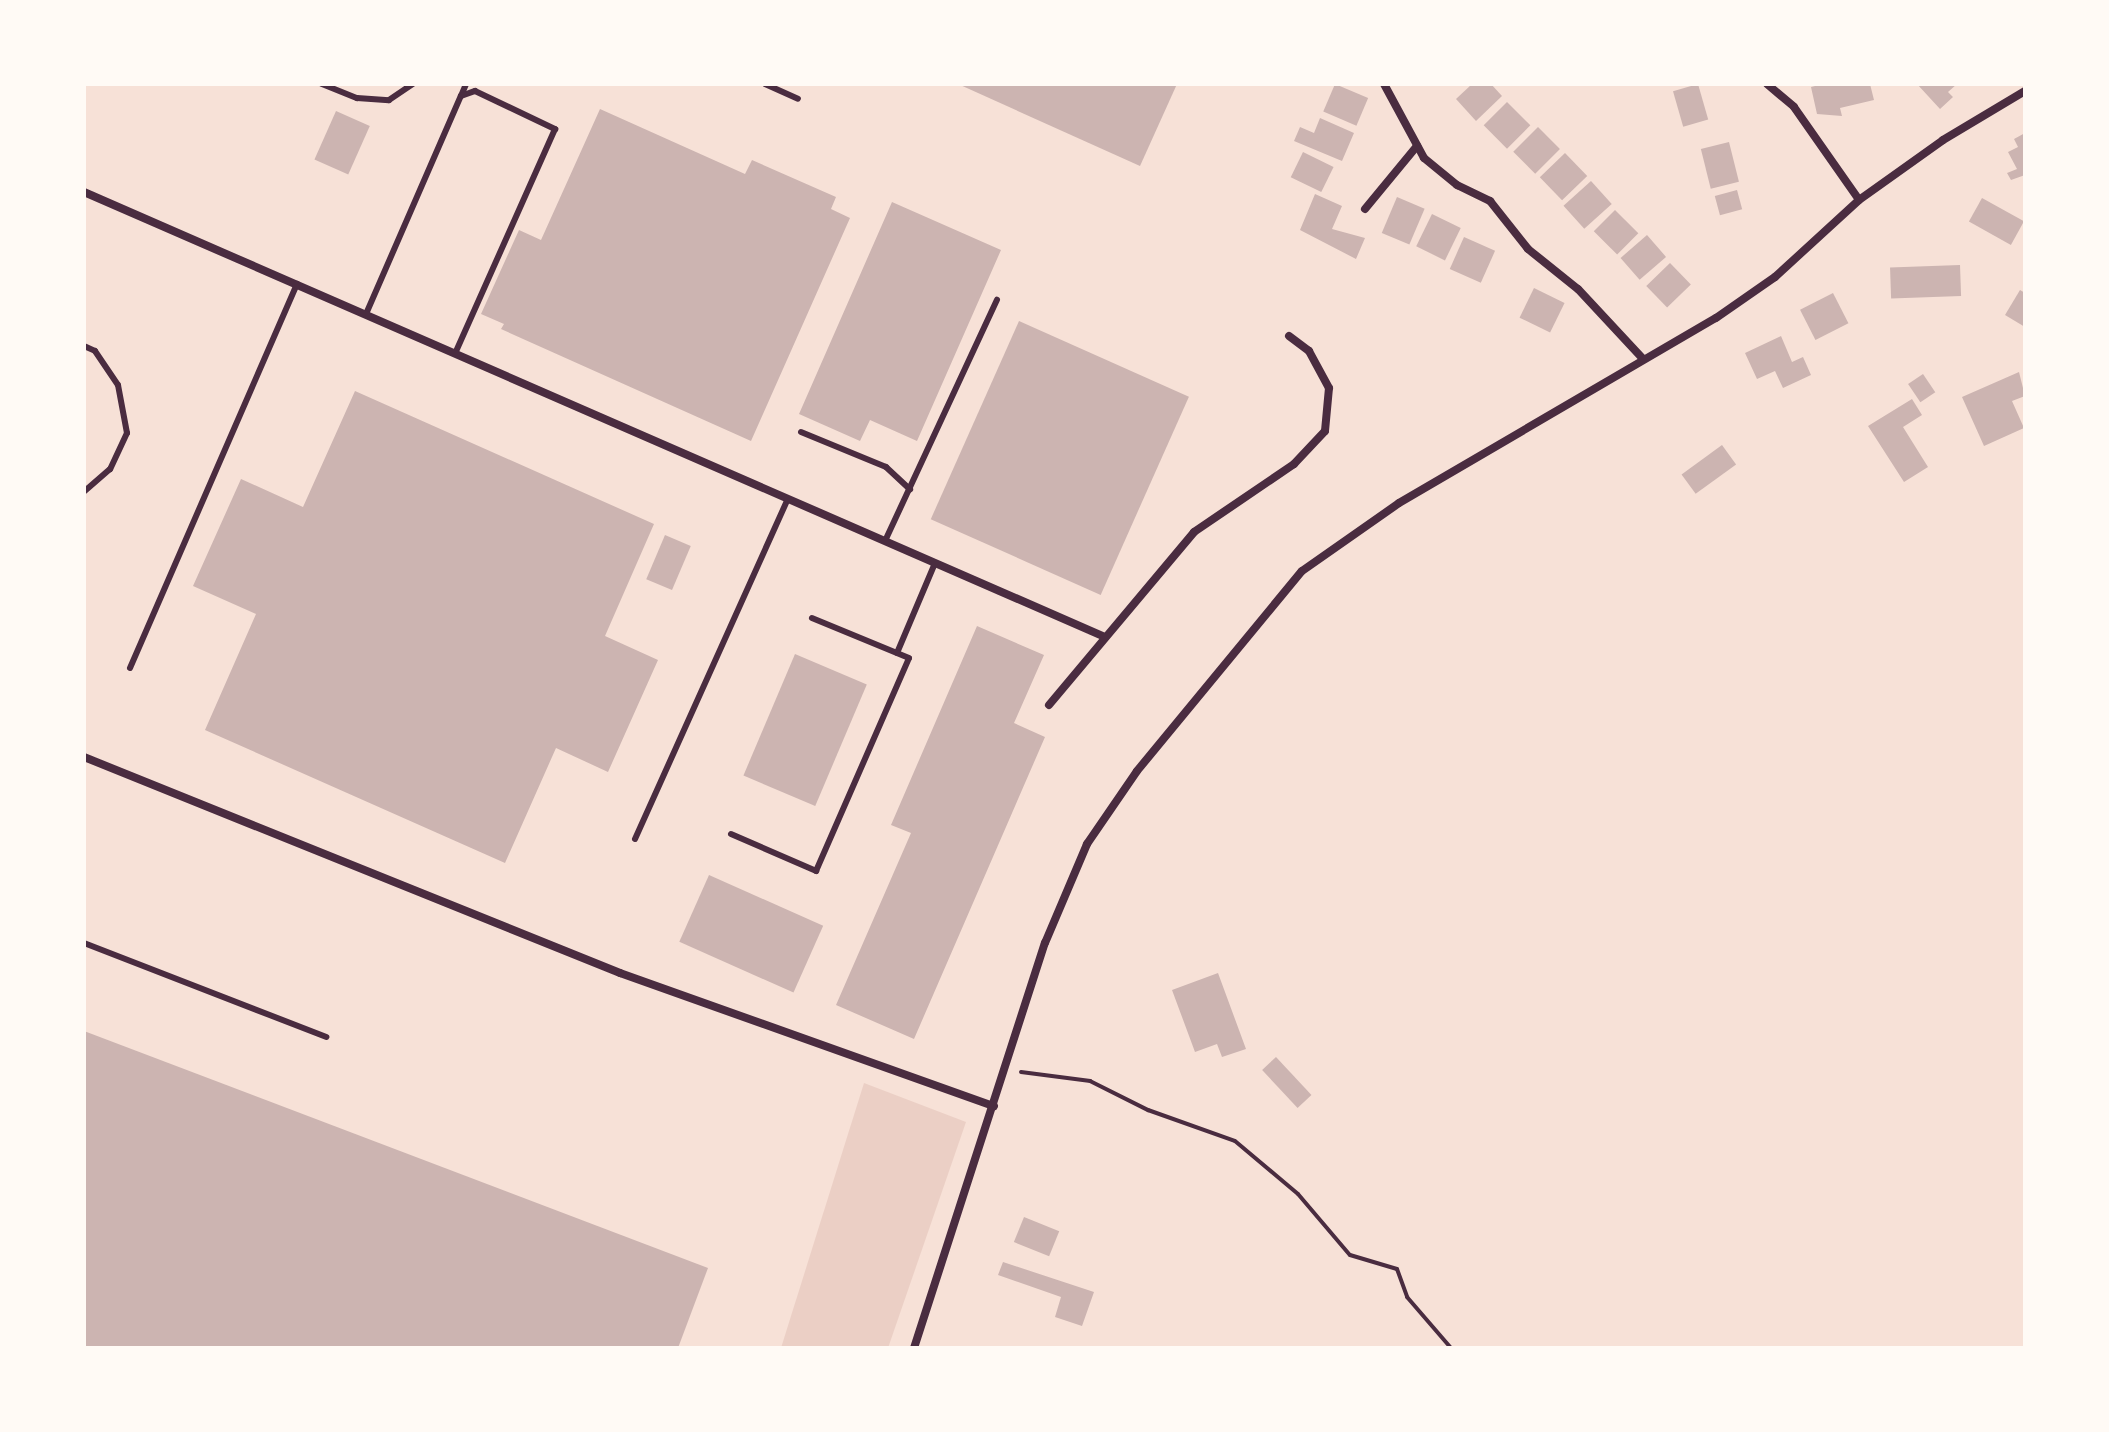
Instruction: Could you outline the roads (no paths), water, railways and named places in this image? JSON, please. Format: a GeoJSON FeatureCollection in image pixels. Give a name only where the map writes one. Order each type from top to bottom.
{"type":"FeatureCollection","features":[{"type":"Feature","properties":{"kind":"street"},"geometry":{"type":"LineString","coordinates":[[1384,84],[1417,146],[1438,172],[1490,201],[1528,249],[1578,289],[1643,359]]}},
{"type":"Feature","properties":{"kind":"street"},"geometry":{"type":"LineString","coordinates":[[1767,84],[1794,107],[1859,200]]}},
{"type":"Feature","properties":{"kind":"street"},"geometry":{"type":"LineString","coordinates":[[914,1348],[1045,943],[1087,844],[1137,771],[1302,571],[1399,503],[1775,277],[1859,200],[1943,140],[2025,91]]}},
{"type":"Feature","properties":{"kind":"street"},"geometry":{"type":"LineString","coordinates":[[1365,209],[1417,146]]}},
{"type":"Feature","properties":{"kind":"street"},"geometry":{"type":"LineString","coordinates":[[84,192],[1105,637]]}},
{"type":"Feature","properties":{"kind":"street"},"geometry":{"type":"LineString","coordinates":[[1049,705],[1194,532],[1294,464],[1325,431],[1329,388],[1309,351],[1289,336]]}},
{"type":"Feature","properties":{"kind":"street"},"geometry":{"type":"LineString","coordinates":[[84,757],[620,973],[994,1106]]}},
{"type":"Feature","properties":{"kind":"lane"},"geometry":{"type":"LineString","coordinates":[[322,84],[357,98],[389,100],[413,84]]}},
{"type":"Feature","properties":{"kind":"lane"},"geometry":{"type":"LineString","coordinates":[[366,314],[466,84]]}},
{"type":"Feature","properties":{"kind":"lane"},"geometry":{"type":"LineString","coordinates":[[765,84],[798,99]]}},
{"type":"Feature","properties":{"kind":"lane"},"geometry":{"type":"LineString","coordinates":[[455,354],[555,129],[475,91],[461,96]]}},
{"type":"Feature","properties":{"kind":"lane"},"geometry":{"type":"LineString","coordinates":[[130,668],[297,284]]}},
{"type":"Feature","properties":{"kind":"lane"},"geometry":{"type":"LineString","coordinates":[[885,541],[997,300]]}},
{"type":"Feature","properties":{"kind":"lane"},"geometry":{"type":"LineString","coordinates":[[84,346],[95,351],[118,385],[127,433],[110,469],[84,492]]}},
{"type":"Feature","properties":{"kind":"lane"},"geometry":{"type":"LineString","coordinates":[[801,432],[886,467],[910,489]]}},
{"type":"Feature","properties":{"kind":"lane"},"geometry":{"type":"LineString","coordinates":[[635,839],[788,499]]}},
{"type":"Feature","properties":{"kind":"lane"},"geometry":{"type":"LineString","coordinates":[[897,653],[935,563]]}},
{"type":"Feature","properties":{"kind":"lane"},"geometry":{"type":"LineString","coordinates":[[731,834],[816,871],[909,658],[812,618]]}},
{"type":"Feature","properties":{"kind":"lane"},"geometry":{"type":"LineString","coordinates":[[84,943],[326,1037]]}}]}
